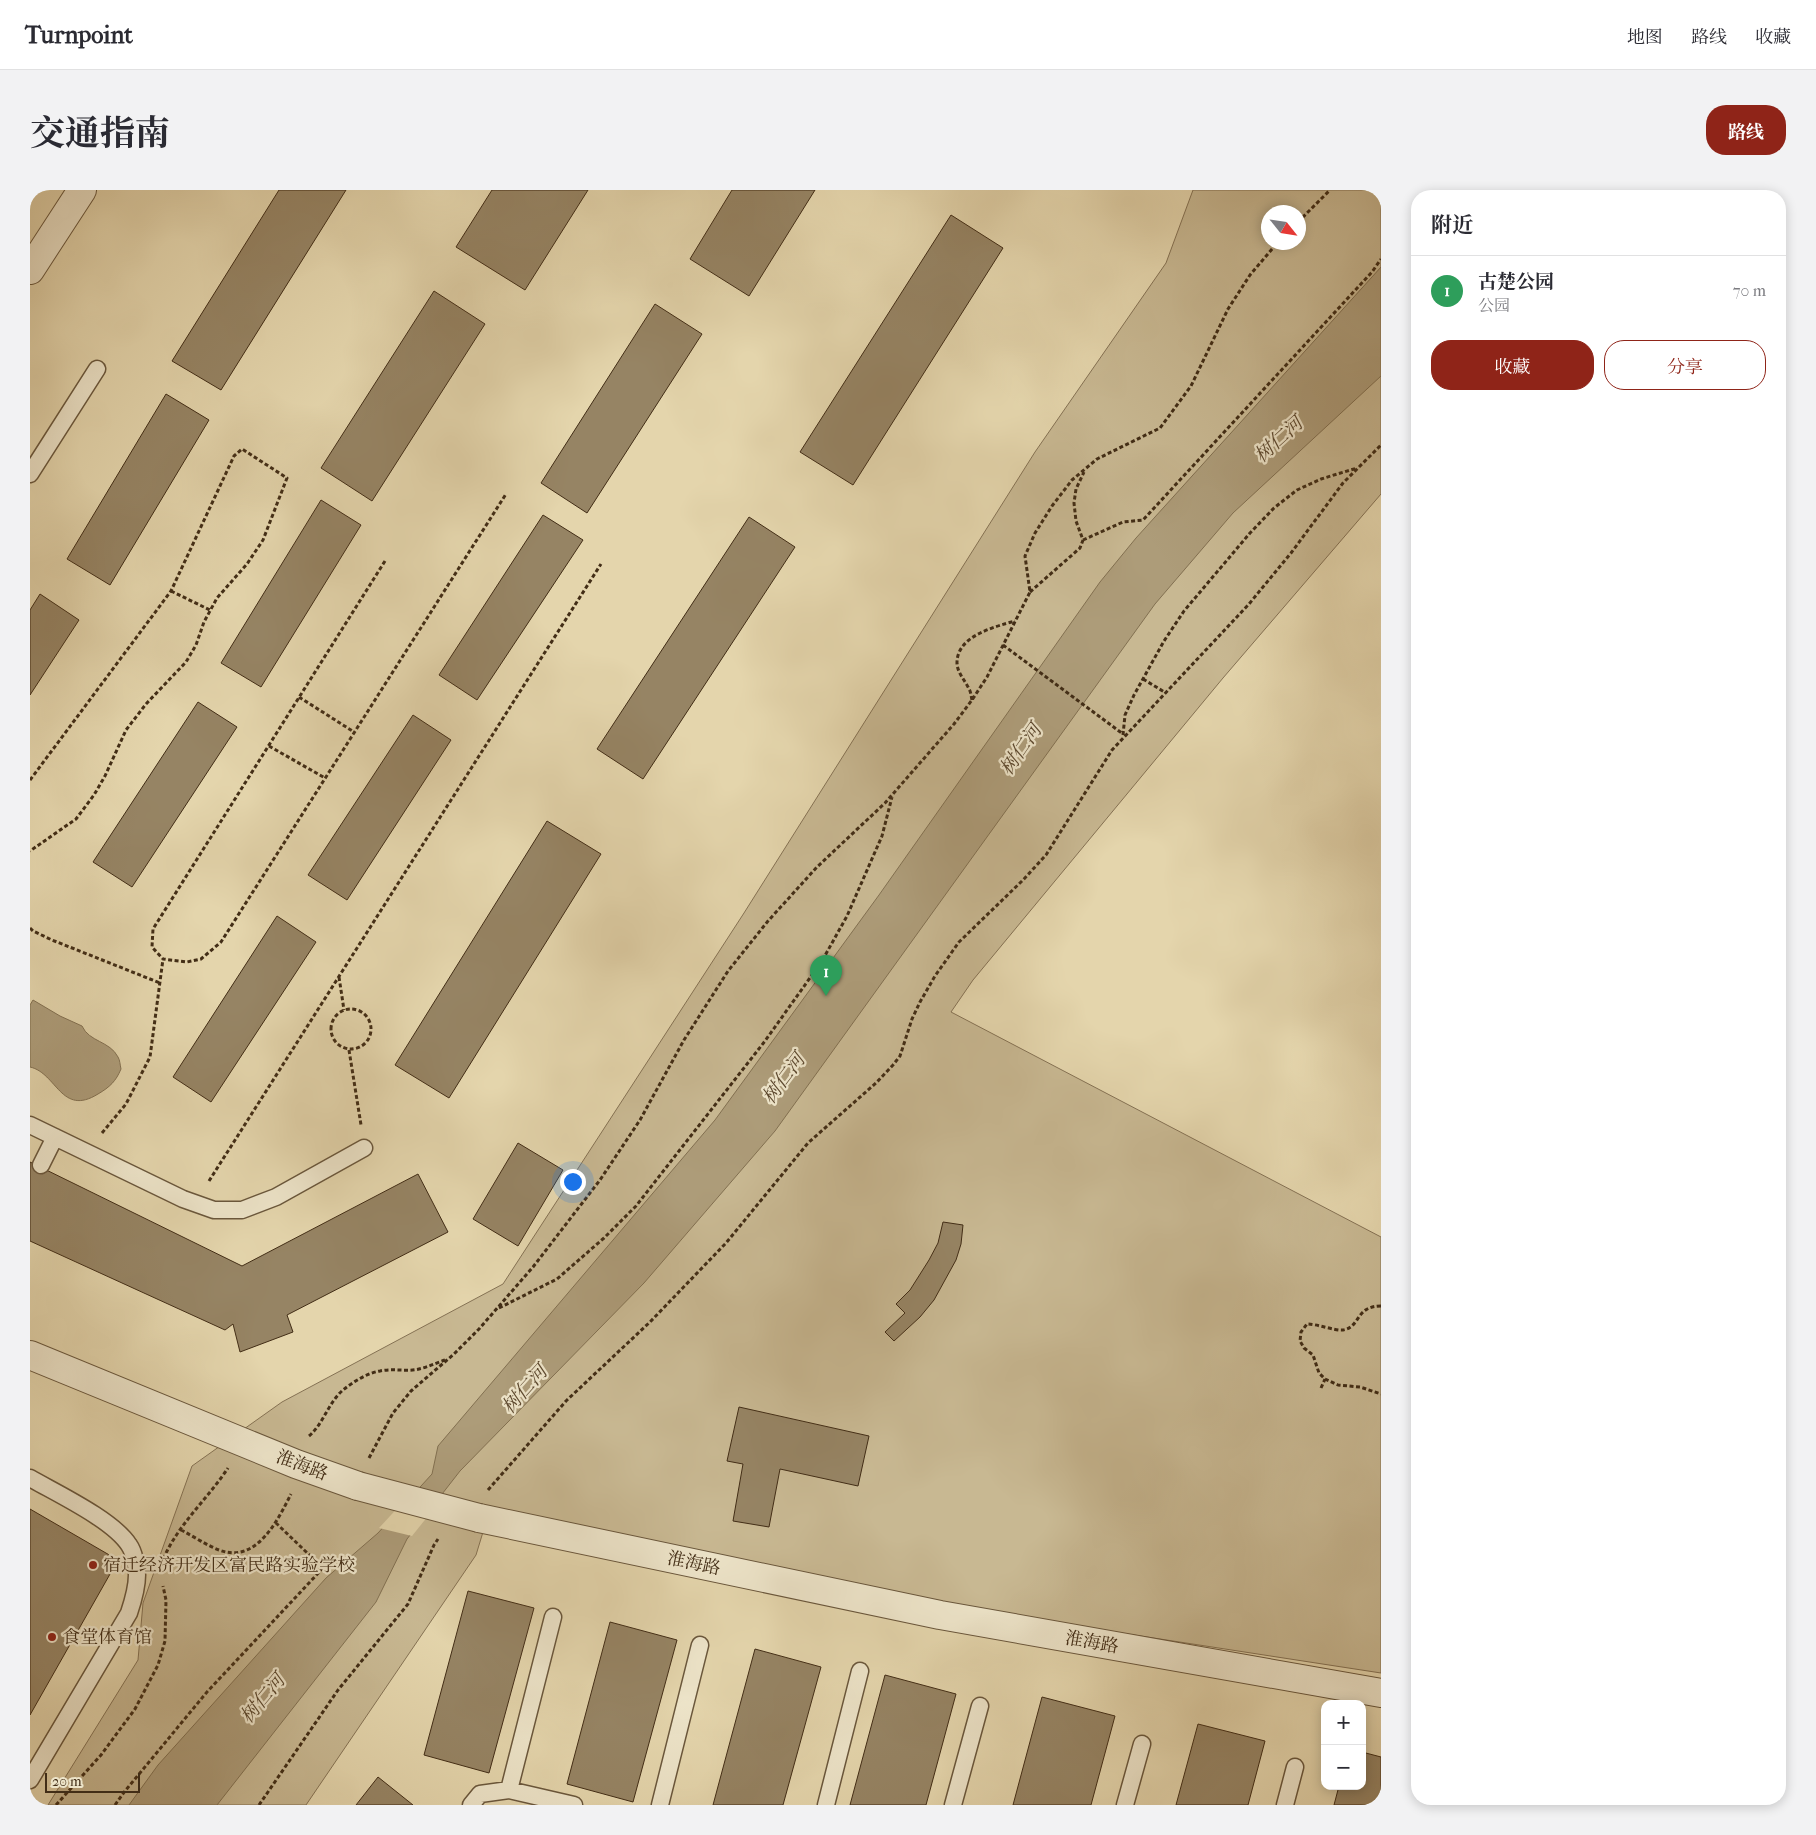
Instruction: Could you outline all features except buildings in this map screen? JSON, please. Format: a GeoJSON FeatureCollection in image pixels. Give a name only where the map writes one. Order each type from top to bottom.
{"type":"FeatureCollection","features":[{"type":"Feature","properties":{"kind":"street"},"geometry":{"type":"LineString","coordinates":[[30,270],[82,190]]}},
{"type":"Feature","properties":{"kind":"street","name":"淮海路"},"geometry":{"type":"LineString","coordinates":[[30,1355],[298,1465],[356,1486],[482,1506],[940,1615],[1381,1693]]}},
{"type":"Feature","properties":{"kind":"lane"},"geometry":{"type":"LineString","coordinates":[[30,474],[97,369]]}},
{"type":"Feature","properties":{"kind":"lane"},"geometry":{"type":"LineString","coordinates":[[30,1125],[183,1199],[214,1210],[242,1210],[276,1197],[364,1148]]}},
{"type":"Feature","properties":{"kind":"lane"},"geometry":{"type":"LineString","coordinates":[[41,1165],[55,1137]]}},
{"type":"Feature","properties":{"kind":"lane"},"geometry":{"type":"LineString","coordinates":[[30,1478],[103,1521],[118,1532],[130,1546],[137,1575],[135,1595],[129,1613],[30,1780]]}},
{"type":"Feature","properties":{"kind":"lane"},"geometry":{"type":"LineString","coordinates":[[509,1790],[553,1617]]}},
{"type":"Feature","properties":{"kind":"lane"},"geometry":{"type":"LineString","coordinates":[[660,1805],[700,1645]]}},
{"type":"Feature","properties":{"kind":"lane"},"geometry":{"type":"LineString","coordinates":[[826,1805],[860,1671]]}},
{"type":"Feature","properties":{"kind":"lane"},"geometry":{"type":"LineString","coordinates":[[953,1805],[980,1706]]}},
{"type":"Feature","properties":{"kind":"lane"},"geometry":{"type":"LineString","coordinates":[[1125,1805],[1142,1744]]}},
{"type":"Feature","properties":{"kind":"lane"},"geometry":{"type":"LineString","coordinates":[[1285,1805],[1295,1767]]}},
{"type":"Feature","properties":{"kind":"lane"},"geometry":{"type":"LineString","coordinates":[[471,1805],[480,1794],[509,1790],[574,1805]]}},
{"type":"Feature","properties":{"kind":"path"},"geometry":{"type":"LineString","coordinates":[[1306,214],[1330,190]]}},
{"type":"Feature","properties":{"kind":"path"},"geometry":{"type":"LineString","coordinates":[[1030,592],[1025,556],[1035,532],[1052,506],[1072,480],[1097,459],[1160,428],[1191,386],[1228,309],[1250,275],[1271,250]]}},
{"type":"Feature","properties":{"kind":"path"},"geometry":{"type":"LineString","coordinates":[[1083,540],[1123,522],[1144,520],[1365,279],[1381,259]]}},
{"type":"Feature","properties":{"kind":"path"},"geometry":{"type":"LineString","coordinates":[[482,1506],[566,1401],[650,1322],[726,1243],[808,1143],[876,1083],[893,1065],[900,1056],[912,1019],[920,1002],[935,976],[959,942],[1046,855],[1112,750],[1249,604],[1344,482],[1381,445]]}},
{"type":"Feature","properties":{"kind":"path"},"geometry":{"type":"LineString","coordinates":[[30,780],[171,591],[234,456],[242,449],[286,478],[263,540],[247,564],[217,598],[196,645],[186,662],[146,704],[126,730],[105,776],[94,795],[76,819],[30,851]]}},
{"type":"Feature","properties":{"kind":"path"},"geometry":{"type":"LineString","coordinates":[[1003,646],[1124,735],[1125,715],[1164,641],[1184,611],[1250,533],[1274,508],[1297,490],[1321,479],[1358,468]]}},
{"type":"Feature","properties":{"kind":"path"},"geometry":{"type":"LineString","coordinates":[[356,1486],[393,1413],[410,1391],[448,1359],[479,1329],[533,1267],[600,1180],[640,1120],[684,1040],[728,971],[768,920],[816,867],[885,803],[954,724],[972,700],[987,677],[1030,592],[1080,548],[1083,540],[1076,520],[1074,503],[1076,489],[1085,469]]}},
{"type":"Feature","properties":{"kind":"path"},"geometry":{"type":"LineString","coordinates":[[385,561],[153,929],[152,947],[163,959],[186,962],[201,959],[221,942],[506,494]]}},
{"type":"Feature","properties":{"kind":"path"},"geometry":{"type":"LineString","coordinates":[[195,1203],[601,564]]}},
{"type":"Feature","properties":{"kind":"path"},"geometry":{"type":"LineString","coordinates":[[171,591],[210,610]]}},
{"type":"Feature","properties":{"kind":"path"},"geometry":{"type":"LineString","coordinates":[[972,700],[969,688],[961,677],[957,665],[959,652],[970,639],[987,629],[1016,621]]}},
{"type":"Feature","properties":{"kind":"path"},"geometry":{"type":"LineString","coordinates":[[1143,679],[1166,693]]}},
{"type":"Feature","properties":{"kind":"path"},"geometry":{"type":"LineString","coordinates":[[299,697],[354,732]]}},
{"type":"Feature","properties":{"kind":"path"},"geometry":{"type":"LineString","coordinates":[[268,746],[325,778]]}},
{"type":"Feature","properties":{"kind":"path"},"geometry":{"type":"LineString","coordinates":[[497,1309],[557,1279],[604,1238],[636,1206],[765,1041],[822,961],[847,916],[882,836],[893,794]]}},
{"type":"Feature","properties":{"kind":"path"},"geometry":{"type":"LineString","coordinates":[[30,928],[52,940],[160,983]]}},
{"type":"Feature","properties":{"kind":"path"},"geometry":{"type":"LineString","coordinates":[[86,1152],[126,1104],[150,1057],[163,959]]}},
{"type":"Feature","properties":{"kind":"path"},"geometry":{"type":"LineString","coordinates":[[339,977],[344,1010]]}},
{"type":"Feature","properties":{"kind":"path"},"geometry":{"type":"LineString","coordinates":[[344,1010],[357,1010],[363,1013],[370,1024],[370,1037],[361,1047],[349,1050],[337,1044],[331,1032],[334,1019],[344,1010]]}},
{"type":"Feature","properties":{"kind":"path"},"geometry":{"type":"LineString","coordinates":[[349,1050],[364,1148]]}},
{"type":"Feature","properties":{"kind":"path"},"geometry":{"type":"LineString","coordinates":[[1381,1306],[1370,1306],[1363,1311],[1351,1327],[1342,1330],[1318,1324],[1307,1324],[1301,1332],[1300,1341],[1304,1348],[1313,1355],[1319,1373],[1325,1379],[1338,1385],[1360,1387],[1381,1394]]}},
{"type":"Feature","properties":{"kind":"path"},"geometry":{"type":"LineString","coordinates":[[181,1530],[219,1550],[231,1553],[246,1551],[255,1547],[276,1523],[306,1438],[316,1429],[326,1415],[333,1400],[364,1376],[381,1371],[418,1369],[448,1359]]}},
{"type":"Feature","properties":{"kind":"path"},"geometry":{"type":"LineString","coordinates":[[1321,1388],[1325,1379]]}},
{"type":"Feature","properties":{"kind":"path"},"geometry":{"type":"LineString","coordinates":[[161,1566],[166,1553],[181,1530],[246,1443]]}},
{"type":"Feature","properties":{"kind":"path"},"geometry":{"type":"LineString","coordinates":[[115,1805],[207,1692],[323,1568],[276,1523]]}},
{"type":"Feature","properties":{"kind":"path"},"geometry":{"type":"LineString","coordinates":[[259,1805],[338,1690],[408,1604],[434,1545],[439,1538]]}},
{"type":"Feature","properties":{"kind":"path"},"geometry":{"type":"LineString","coordinates":[[56,1805],[101,1755],[136,1709],[158,1664],[165,1641],[166,1600],[162,1583]]}},
{"type":"Feature","properties":{"kind":"shaded area"},"geometry":{"type":"Polygon","coordinates":[[[1193,190],[1381,190],[1381,494],[1223,678],[973,980],[951,1012],[1381,1237],[1381,1673],[900,1599],[490,1509],[476,1555],[306,1805],[48,1805],[138,1660],[143,1603],[192,1466],[282,1402],[503,1284],[744,913],[1035,452],[1166,263],[1193,190]]]}},
{"type":"Feature","properties":{"kind":"water","name":"树仁河"},"geometry":{"type":"Polygon","coordinates":[[[1381,267],[1381,376],[1233,513],[1155,604],[775,1131],[644,1283],[460,1471],[407,1539],[376,1602],[217,1805],[129,1805],[158,1765],[326,1578],[378,1533],[432,1474],[438,1446],[715,1120],[879,895],[1100,582],[1136,538],[1381,267]]]}},
{"type":"Feature","properties":{"kind":"water"},"geometry":{"type":"Polygon","coordinates":[[[33,1000],[82,1026],[89,1035],[114,1052],[119,1058],[121,1069],[109,1086],[86,1100],[76,1100],[67,1097],[47,1077],[30,1067],[30,1005],[33,1000]]]}},
{"type":"Feature","properties":{"kind":"pier"},"geometry":{"type":"Polygon","coordinates":[[[415,1489],[444,1496],[412,1536],[379,1528],[415,1489]]]}},
{"type":"Feature","properties":{"kind":"place","name":"古楚公园"},"geometry":{"type":"Point","coordinates":[826,996]}},
{"type":"Feature","properties":{"kind":"place","name":"宿迁经济开发区富民路实验学校"},"geometry":{"type":"Point","coordinates":[93,1565]}},
{"type":"Feature","properties":{"kind":"place","name":"食堂体育馆"},"geometry":{"type":"Point","coordinates":[52,1637]}}]}
